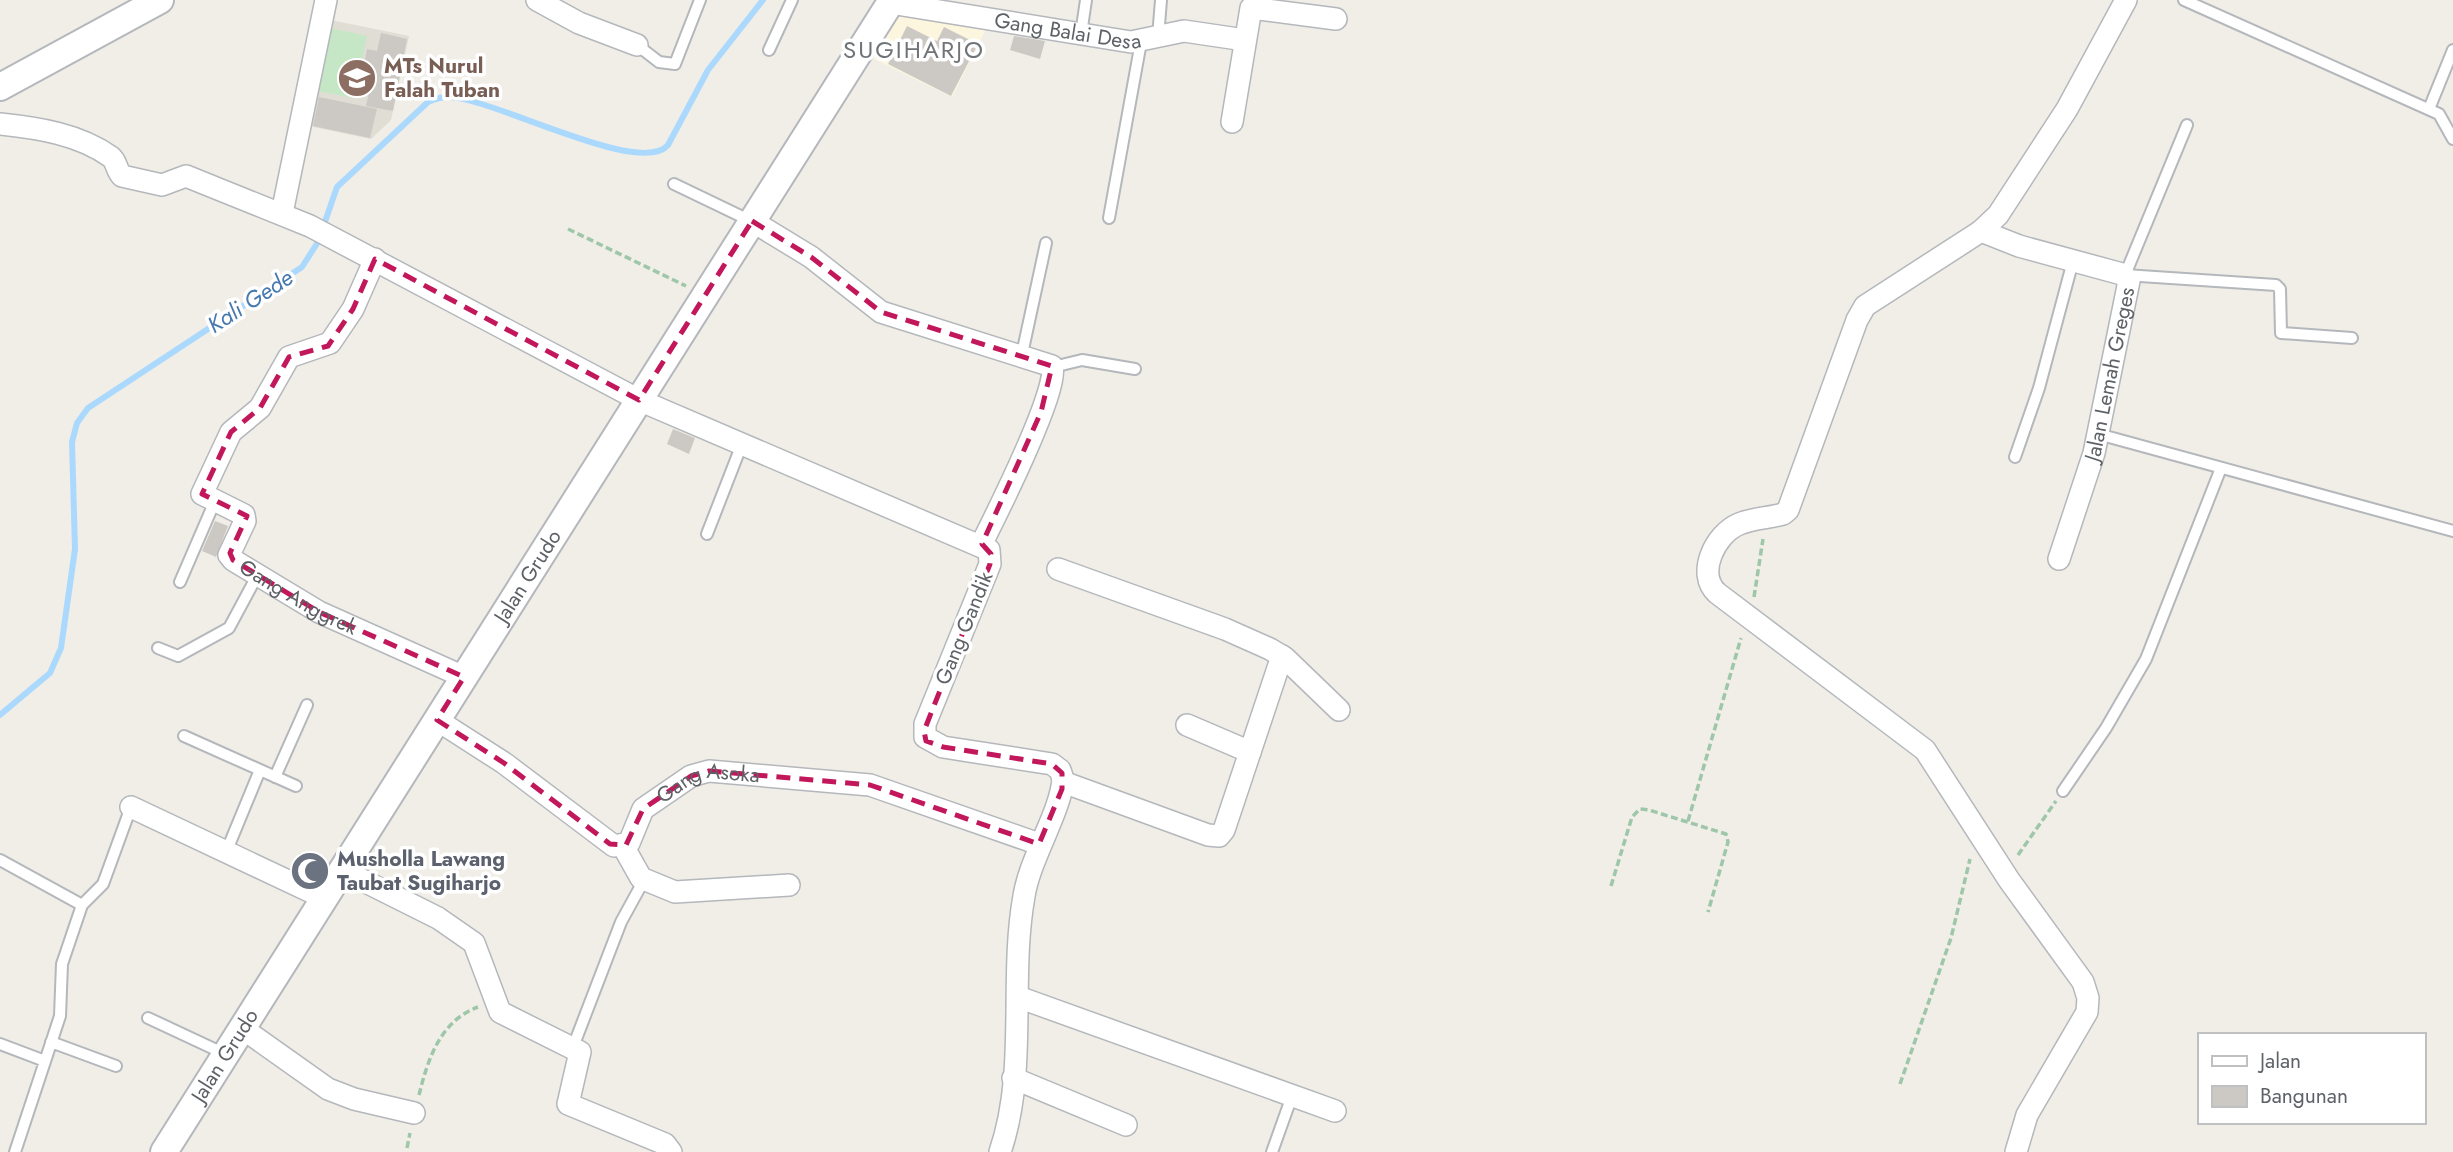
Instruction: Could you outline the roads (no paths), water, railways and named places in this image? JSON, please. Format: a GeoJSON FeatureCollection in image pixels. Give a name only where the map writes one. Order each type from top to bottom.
{"type":"FeatureCollection","features":[{"type":"Feature","properties":{"kind":"street"},"geometry":{"type":"LineString","coordinates":[[0,87],[160,0]]}},
{"type":"Feature","properties":{"kind":"street"},"geometry":{"type":"LineString","coordinates":[[282,213],[326,0]]}},
{"type":"Feature","properties":{"kind":"street"},"geometry":{"type":"LineString","coordinates":[[537,0],[579,23],[637,45]]}},
{"type":"Feature","properties":{"kind":"street"},"geometry":{"type":"LineString","coordinates":[[2016,1152],[2027,1115],[2084,1021],[2088,998],[2077,974],[2004,874],[1926,750],[1712,588],[1706,572],[1709,561],[1727,532],[1737,524],[1788,510],[1857,320],[1865,306],[1982,231],[1998,215],[2067,109],[2126,0]]}},
{"type":"Feature","properties":{"kind":"street","name":"Gang Balai Desa"},"geometry":{"type":"LineString","coordinates":[[891,1],[1081,34],[1149,39],[1184,31],[1245,40]]}},
{"type":"Feature","properties":{"kind":"street","name":"Jalan Grudo"},"geometry":{"type":"LineString","coordinates":[[164,1152],[891,1]]}},
{"type":"Feature","properties":{"kind":"street"},"geometry":{"type":"LineString","coordinates":[[1232,122],[1250,11],[1254,7],[1336,19]]}},
{"type":"Feature","properties":{"kind":"street","name":"Gang Gandik"},"geometry":{"type":"LineString","coordinates":[[0,124],[34,127],[65,135],[111,158],[122,176],[164,185],[179,176],[186,176],[282,213],[375,259],[639,400],[981,545],[991,554],[989,564],[925,724],[925,737],[943,747],[1052,764],[1060,770],[1063,782]]}},
{"type":"Feature","properties":{"kind":"street"},"geometry":{"type":"LineString","coordinates":[[752,221],[811,257],[881,312],[1022,354],[1053,367],[1053,377],[1041,412],[981,545]]}},
{"type":"Feature","properties":{"kind":"street","name":"Jalan Lemah Greges"},"geometry":{"type":"LineString","coordinates":[[1982,231],[2005,242],[2125,275],[2130,285],[2098,435],[2087,477],[2059,559]]}},
{"type":"Feature","properties":{"kind":"street"},"geometry":{"type":"LineString","coordinates":[[215,501],[204,497],[202,492],[231,432],[260,408],[289,357],[330,343],[353,309],[375,259]]}},
{"type":"Feature","properties":{"kind":"street","name":"Gang Anggrek"},"geometry":{"type":"LineString","coordinates":[[215,501],[244,515],[245,522],[229,556],[320,612],[464,677]]}},
{"type":"Feature","properties":{"kind":"street"},"geometry":{"type":"LineString","coordinates":[[1058,569],[1225,629],[1282,656],[1339,710]]}},
{"type":"Feature","properties":{"kind":"street"},"geometry":{"type":"LineString","coordinates":[[1000,1152],[1008,1124],[1013,1079],[1023,899],[1063,782],[1208,835],[1219,836],[1224,830],[1282,656]]}},
{"type":"Feature","properties":{"kind":"street"},"geometry":{"type":"LineString","coordinates":[[437,720],[504,763],[606,842],[623,846],[637,873],[645,880],[684,893],[789,885]]}},
{"type":"Feature","properties":{"kind":"street"},"geometry":{"type":"LineString","coordinates":[[1187,725],[1250,752]]}},
{"type":"Feature","properties":{"kind":"street","name":"Gang Asoka"},"geometry":{"type":"LineString","coordinates":[[623,846],[629,843],[643,809],[691,776],[709,771],[870,785],[1040,844]]}},
{"type":"Feature","properties":{"kind":"street"},"geometry":{"type":"LineString","coordinates":[[131,807],[324,898]]}},
{"type":"Feature","properties":{"kind":"street"},"geometry":{"type":"LineString","coordinates":[[342,870],[438,918],[474,943],[496,1003],[504,1015],[573,1047],[580,1056],[568,1095],[568,1104],[665,1144],[671,1152]]}},
{"type":"Feature","properties":{"kind":"street"},"geometry":{"type":"LineString","coordinates":[[1018,997],[1335,1111]]}},
{"type":"Feature","properties":{"kind":"street"},"geometry":{"type":"LineString","coordinates":[[242,1028],[328,1089],[355,1099],[414,1113]]}},
{"type":"Feature","properties":{"kind":"street"},"geometry":{"type":"LineString","coordinates":[[1013,1079],[1126,1125]]}},
{"type":"Feature","properties":{"kind":"lane"},"geometry":{"type":"LineString","coordinates":[[637,45],[659,62],[675,64],[700,0]]}},
{"type":"Feature","properties":{"kind":"lane"},"geometry":{"type":"LineString","coordinates":[[769,51],[792,0]]}},
{"type":"Feature","properties":{"kind":"lane"},"geometry":{"type":"LineString","coordinates":[[1081,34],[1086,0]]}},
{"type":"Feature","properties":{"kind":"lane"},"geometry":{"type":"LineString","coordinates":[[1109,218],[1149,39],[1161,0]]}},
{"type":"Feature","properties":{"kind":"lane"},"geometry":{"type":"LineString","coordinates":[[2184,0],[2429,109],[2444,118],[2453,139]]}},
{"type":"Feature","properties":{"kind":"lane"},"geometry":{"type":"LineString","coordinates":[[2429,109],[2453,50]]}},
{"type":"Feature","properties":{"kind":"lane"},"geometry":{"type":"LineString","coordinates":[[2187,125],[2125,275],[2276,285],[2280,289],[2281,333],[2352,338]]}},
{"type":"Feature","properties":{"kind":"lane"},"geometry":{"type":"LineString","coordinates":[[674,184],[752,221]]}},
{"type":"Feature","properties":{"kind":"lane"},"geometry":{"type":"LineString","coordinates":[[1022,354],[1046,243]]}},
{"type":"Feature","properties":{"kind":"lane"},"geometry":{"type":"LineString","coordinates":[[2015,457],[2039,388],[2073,261]]}},
{"type":"Feature","properties":{"kind":"lane"},"geometry":{"type":"LineString","coordinates":[[1053,367],[1082,360],[1135,369]]}},
{"type":"Feature","properties":{"kind":"lane"},"geometry":{"type":"LineString","coordinates":[[2098,435],[2453,531]]}},
{"type":"Feature","properties":{"kind":"lane"},"geometry":{"type":"LineString","coordinates":[[707,534],[742,444]]}},
{"type":"Feature","properties":{"kind":"lane"},"geometry":{"type":"LineString","coordinates":[[2063,791],[2106,728],[2146,659],[2221,468]]}},
{"type":"Feature","properties":{"kind":"lane"},"geometry":{"type":"LineString","coordinates":[[180,582],[215,501]]}},
{"type":"Feature","properties":{"kind":"lane"},"geometry":{"type":"LineString","coordinates":[[158,648],[178,656],[225,632],[258,574]]}},
{"type":"Feature","properties":{"kind":"lane"},"geometry":{"type":"LineString","coordinates":[[275,777],[307,705]]}},
{"type":"Feature","properties":{"kind":"lane"},"geometry":{"type":"LineString","coordinates":[[184,736],[296,786]]}},
{"type":"Feature","properties":{"kind":"lane"},"geometry":{"type":"LineString","coordinates":[[227,850],[260,770]]}},
{"type":"Feature","properties":{"kind":"lane"},"geometry":{"type":"LineString","coordinates":[[15,1152],[62,1007],[62,964],[82,905],[103,884],[131,807]]}},
{"type":"Feature","properties":{"kind":"lane"},"geometry":{"type":"LineString","coordinates":[[0,860],[82,905]]}},
{"type":"Feature","properties":{"kind":"lane"},"geometry":{"type":"LineString","coordinates":[[573,1047],[621,922],[645,880]]}},
{"type":"Feature","properties":{"kind":"lane"},"geometry":{"type":"LineString","coordinates":[[148,1018],[225,1054]]}},
{"type":"Feature","properties":{"kind":"lane"},"geometry":{"type":"LineString","coordinates":[[51,1042],[116,1066]]}},
{"type":"Feature","properties":{"kind":"lane"},"geometry":{"type":"LineString","coordinates":[[0,1044],[45,1061]]}},
{"type":"Feature","properties":{"kind":"lane"},"geometry":{"type":"LineString","coordinates":[[1272,1152],[1292,1096]]}},
{"type":"Feature","properties":{"kind":"waterway","name":"Kali Gede"},"geometry":{"type":"LineString","coordinates":[[0,715],[50,673],[61,648],[75,549],[72,442],[77,423],[88,408],[302,267],[318,242],[337,187],[428,102],[446,97],[469,100],[598,144],[628,151],[653,152],[668,145],[708,70],[763,0]]}},
{"type":"Feature","properties":{"kind":"place","name":"MTs Nurul Falah Tuban"},"geometry":{"type":"Point","coordinates":[357,78]}},
{"type":"Feature","properties":{"kind":"place","name":"Musholla Lawang Taubat Sugiharjo"},"geometry":{"type":"Point","coordinates":[310,871]}},
{"type":"Feature","properties":{"kind":"district","name":"SUGIHARJO"},"geometry":{"type":"Point","coordinates":[914,50]}}]}
